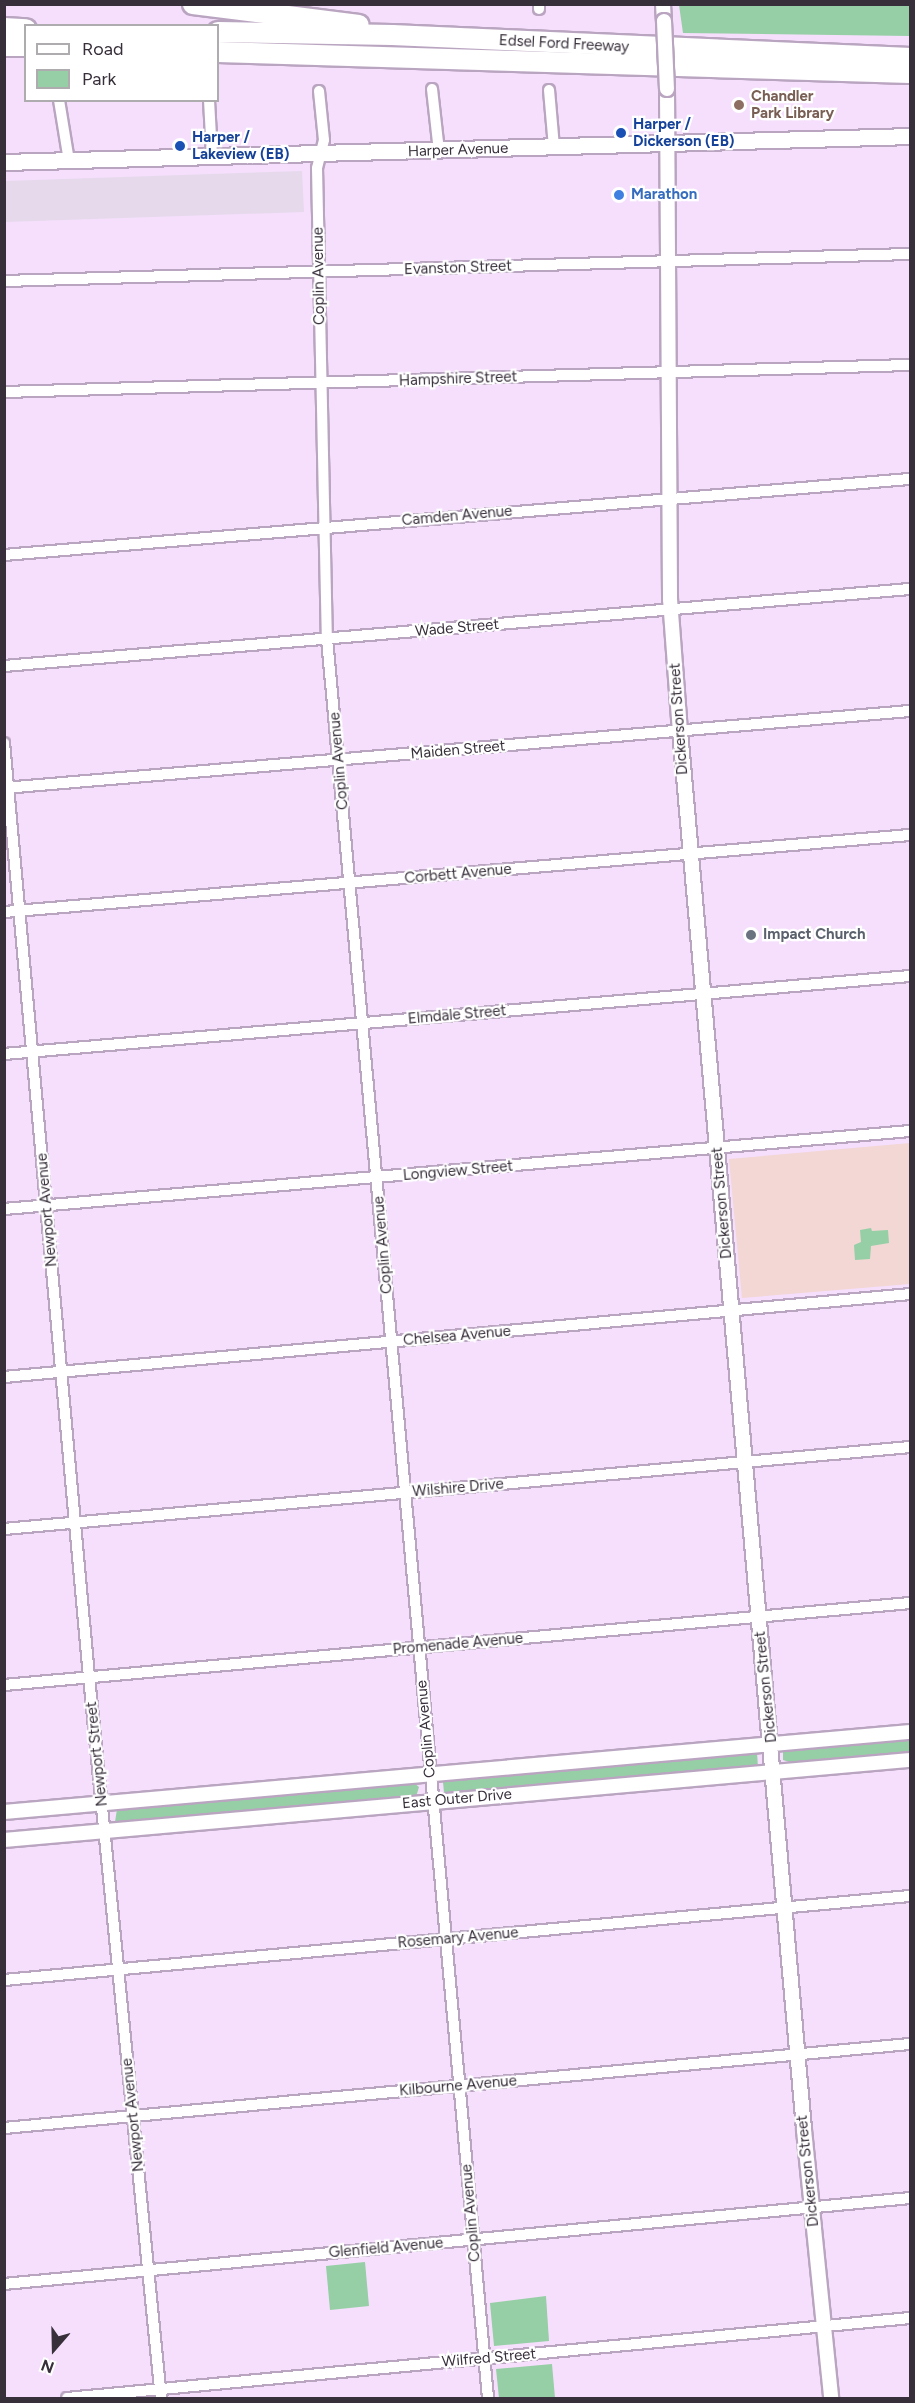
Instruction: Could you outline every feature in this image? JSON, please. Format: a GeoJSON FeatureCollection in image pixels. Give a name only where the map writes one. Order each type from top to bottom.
{"type":"FeatureCollection","features":[{"type":"Feature","properties":{"kind":"highway"},"geometry":{"type":"LineString","coordinates":[[193,4],[433,37]]}},
{"type":"Feature","properties":{"kind":"highway"},"geometry":{"type":"LineString","coordinates":[[4,28],[24,29]]}},
{"type":"Feature","properties":{"kind":"highway","name":"Edsel Ford Freeway"},"geometry":{"type":"LineString","coordinates":[[219,32],[433,37],[910,58]]}},
{"type":"Feature","properties":{"kind":"highway"},"geometry":{"type":"LineString","coordinates":[[4,46],[24,46]]}},
{"type":"Feature","properties":{"kind":"highway","name":"Edsel Ford Freeway"},"geometry":{"type":"LineString","coordinates":[[219,52],[910,73]]}},
{"type":"Feature","properties":{"kind":"main road","name":"Harper Avenue"},"geometry":{"type":"LineString","coordinates":[[4,162],[910,136]]}},
{"type":"Feature","properties":{"kind":"street","name":"Dickerson Street"},"geometry":{"type":"LineString","coordinates":[[663,4],[669,144],[671,609],[690,854],[774,1773],[784,1909],[831,2398]]}},
{"type":"Feature","properties":{"kind":"street"},"geometry":{"type":"LineString","coordinates":[[432,89],[439,151]]}},
{"type":"Feature","properties":{"kind":"street"},"geometry":{"type":"LineString","coordinates":[[549,90],[554,147]]}},
{"type":"Feature","properties":{"kind":"street","name":"Coplin Avenue"},"geometry":{"type":"LineString","coordinates":[[319,91],[324,140],[316,168],[327,639],[364,1023],[404,1494],[488,2398]]}},
{"type":"Feature","properties":{"kind":"street"},"geometry":{"type":"LineString","coordinates":[[60,102],[69,160]]}},
{"type":"Feature","properties":{"kind":"street"},"geometry":{"type":"LineString","coordinates":[[209,102],[212,156]]}},
{"type":"Feature","properties":{"kind":"street","name":"Evanston Street"},"geometry":{"type":"LineString","coordinates":[[4,281],[910,254]]}},
{"type":"Feature","properties":{"kind":"street","name":"Hampshire Street"},"geometry":{"type":"LineString","coordinates":[[4,392],[910,365]]}},
{"type":"Feature","properties":{"kind":"street","name":"Camden Avenue"},"geometry":{"type":"LineString","coordinates":[[4,555],[910,479]]}},
{"type":"Feature","properties":{"kind":"street","name":"Wade Street"},"geometry":{"type":"LineString","coordinates":[[4,666],[910,590]]}},
{"type":"Feature","properties":{"kind":"street","name":"Maiden Street"},"geometry":{"type":"LineString","coordinates":[[7,788],[910,711]]}},
{"type":"Feature","properties":{"kind":"street","name":"Newport Avenue"},"geometry":{"type":"LineString","coordinates":[[4,743],[89,1677]]}},
{"type":"Feature","properties":{"kind":"street","name":"Corbett Avenue"},"geometry":{"type":"LineString","coordinates":[[4,912],[910,835]]}},
{"type":"Feature","properties":{"kind":"street","name":"Elmdale Street"},"geometry":{"type":"LineString","coordinates":[[4,1054],[910,976]]}},
{"type":"Feature","properties":{"kind":"street","name":"Longview Street"},"geometry":{"type":"LineString","coordinates":[[4,1209],[910,1131]]}},
{"type":"Feature","properties":{"kind":"street","name":"Chelsea Avenue"},"geometry":{"type":"LineString","coordinates":[[4,1377],[910,1294]]}},
{"type":"Feature","properties":{"kind":"street","name":"Wilshire Drive"},"geometry":{"type":"LineString","coordinates":[[4,1529],[910,1447]]}},
{"type":"Feature","properties":{"kind":"street","name":"Promenade Avenue"},"geometry":{"type":"LineString","coordinates":[[4,1684],[910,1603]]}},
{"type":"Feature","properties":{"kind":"street","name":"Newport Street"},"geometry":{"type":"LineString","coordinates":[[89,1677],[105,1831]]}},
{"type":"Feature","properties":{"kind":"street","name":"East Outer Drive"},"geometry":{"type":"LineString","coordinates":[[4,1812],[910,1732]]}},
{"type":"Feature","properties":{"kind":"street","name":"East Outer Drive"},"geometry":{"type":"LineString","coordinates":[[4,1840],[910,1760]]}},
{"type":"Feature","properties":{"kind":"street","name":"Newport Avenue"},"geometry":{"type":"LineString","coordinates":[[105,1831],[161,2394]]}},
{"type":"Feature","properties":{"kind":"street","name":"Rosemary Avenue"},"geometry":{"type":"LineString","coordinates":[[4,1980],[910,1896]]}},
{"type":"Feature","properties":{"kind":"street","name":"Kilbourne Avenue"},"geometry":{"type":"LineString","coordinates":[[4,2128],[910,2044]]}},
{"type":"Feature","properties":{"kind":"street","name":"Glenfield Avenue"},"geometry":{"type":"LineString","coordinates":[[4,2284],[910,2198]]}},
{"type":"Feature","properties":{"kind":"street","name":"Wilfred Street"},"geometry":{"type":"LineString","coordinates":[[67,2398],[161,2394],[484,2358],[910,2318]]}},
{"type":"Feature","properties":{"kind":"shaded area"},"geometry":{"type":"Polygon","coordinates":[[[302,171],[304,212],[5,222],[5,181],[302,171]]]}},
{"type":"Feature","properties":{"kind":"shaded area"},"geometry":{"type":"Polygon","coordinates":[[[910,1143],[910,1284],[742,1298],[729,1159],[910,1143]]]}},
{"type":"Feature","properties":{"kind":"green space"},"geometry":{"type":"Polygon","coordinates":[[[679,5],[910,5],[910,36],[683,33],[679,5]]]}},
{"type":"Feature","properties":{"kind":"green space"},"geometry":{"type":"Polygon","coordinates":[[[871,1228],[872,1231],[888,1230],[889,1243],[871,1246],[870,1259],[855,1260],[854,1245],[861,1242],[860,1230],[871,1228]]]}},
{"type":"Feature","properties":{"kind":"green space"},"geometry":{"type":"Polygon","coordinates":[[[910,1737],[910,1752],[793,1763],[783,1760],[783,1749],[910,1737]]]}},
{"type":"Feature","properties":{"kind":"green space"},"geometry":{"type":"Polygon","coordinates":[[[757,1753],[758,1767],[444,1793],[443,1782],[447,1780],[757,1753]]]}},
{"type":"Feature","properties":{"kind":"green space"},"geometry":{"type":"Polygon","coordinates":[[[414,1783],[419,1787],[416,1797],[119,1824],[115,1822],[117,1809],[414,1783]]]}},
{"type":"Feature","properties":{"kind":"green space"},"geometry":{"type":"Polygon","coordinates":[[[365,2262],[369,2306],[330,2310],[326,2266],[365,2262]]]}},
{"type":"Feature","properties":{"kind":"green space"},"geometry":{"type":"Polygon","coordinates":[[[546,2296],[549,2341],[494,2346],[490,2303],[546,2296]]]}},
{"type":"Feature","properties":{"kind":"green space"},"geometry":{"type":"Polygon","coordinates":[[[552,2364],[555,2398],[499,2398],[496,2369],[552,2364]]]}},
{"type":"Feature","properties":{"kind":"place","name":"Chandler Park Library"},"geometry":{"type":"Point","coordinates":[739,105]}},
{"type":"Feature","properties":{"kind":"place","name":"Harper / Dickerson (EB)"},"geometry":{"type":"Point","coordinates":[621,133]}},
{"type":"Feature","properties":{"kind":"place","name":"Harper / Lakeview (EB)"},"geometry":{"type":"Point","coordinates":[180,146]}},
{"type":"Feature","properties":{"kind":"place","name":"Marathon"},"geometry":{"type":"Point","coordinates":[619,195]}},
{"type":"Feature","properties":{"kind":"place","name":"Impact Church"},"geometry":{"type":"Point","coordinates":[751,935]}}]}
